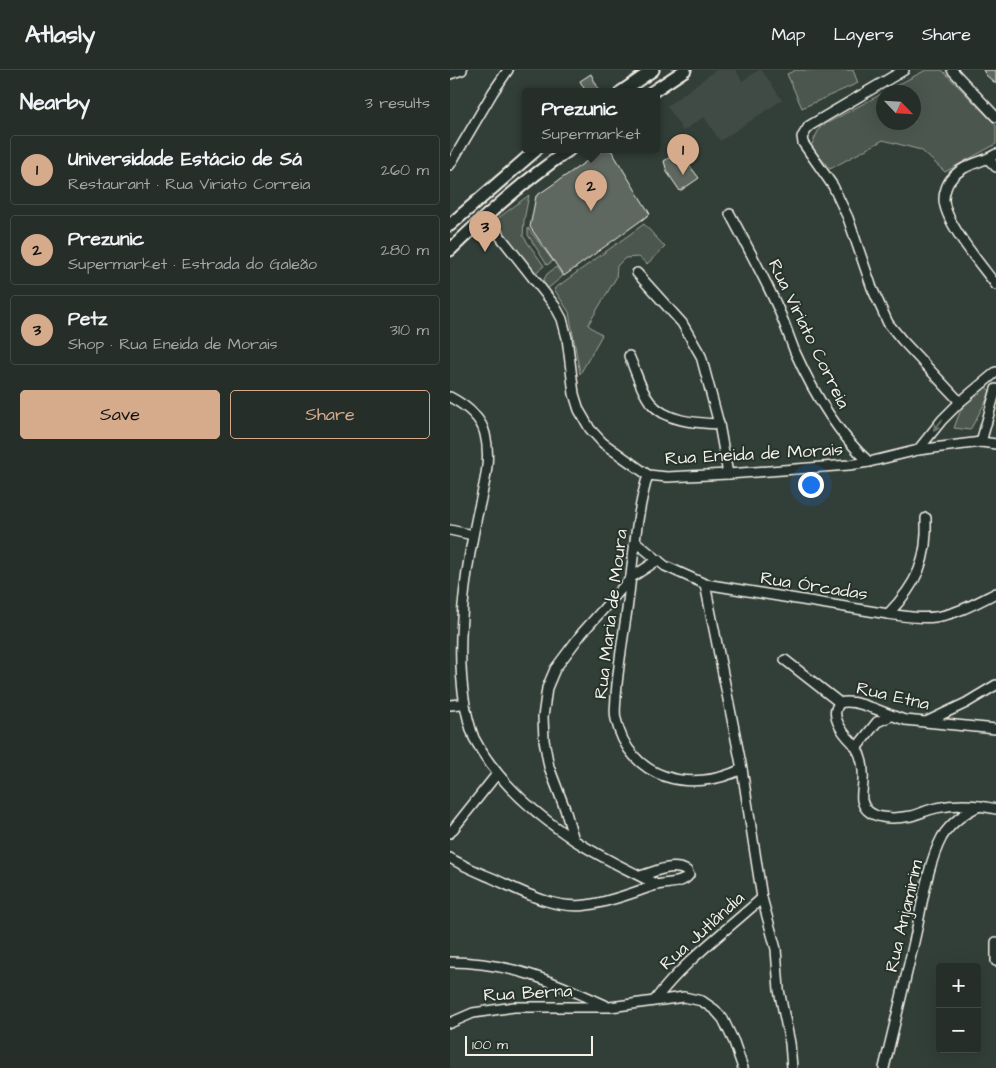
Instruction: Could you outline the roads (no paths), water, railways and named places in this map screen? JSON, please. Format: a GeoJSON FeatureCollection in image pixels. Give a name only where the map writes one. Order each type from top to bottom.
{"type":"FeatureCollection","features":[{"type":"Feature","properties":{"kind":"main road"},"geometry":{"type":"LineString","coordinates":[[627,88],[653,70]]}},
{"type":"Feature","properties":{"kind":"main road"},"geometry":{"type":"LineString","coordinates":[[658,88],[686,70]]}},
{"type":"Feature","properties":{"kind":"main road"},"geometry":{"type":"LineString","coordinates":[[485,217],[482,210],[483,202],[519,170],[533,153]]}},
{"type":"Feature","properties":{"kind":"main road"},"geometry":{"type":"LineString","coordinates":[[450,225],[533,153]]}},
{"type":"Feature","properties":{"kind":"main road"},"geometry":{"type":"LineString","coordinates":[[450,250],[541,169],[565,153]]}},
{"type":"Feature","properties":{"kind":"street"},"geometry":{"type":"LineString","coordinates":[[450,74],[462,70]]}},
{"type":"Feature","properties":{"kind":"street"},"geometry":{"type":"LineString","coordinates":[[450,165],[508,70]]}},
{"type":"Feature","properties":{"kind":"street"},"geometry":{"type":"LineString","coordinates":[[904,70],[814,122],[802,137],[803,144],[833,186],[848,218],[872,288],[888,323],[960,402]]}},
{"type":"Feature","properties":{"kind":"street"},"geometry":{"type":"LineString","coordinates":[[952,70],[996,117]]}},
{"type":"Feature","properties":{"kind":"street"},"geometry":{"type":"LineString","coordinates":[[996,167],[992,157],[963,168],[951,178],[944,200],[947,214],[957,232],[996,286]]}},
{"type":"Feature","properties":{"kind":"street","name":"Rua Viriato Correia"},"geometry":{"type":"LineString","coordinates":[[730,214],[777,306],[813,387],[833,421],[856,451],[868,462]]}},
{"type":"Feature","properties":{"kind":"street","name":"Rua Eneida de Morais"},"geometry":{"type":"LineString","coordinates":[[485,217],[555,306],[562,319],[567,338],[574,394],[579,410],[590,429],[609,448],[648,475],[667,477],[815,468],[868,462],[918,450],[981,442],[996,444]]}},
{"type":"Feature","properties":{"kind":"street"},"geometry":{"type":"LineString","coordinates":[[638,273],[682,323],[700,356],[719,424],[728,474]]}},
{"type":"Feature","properties":{"kind":"street"},"geometry":{"type":"LineString","coordinates":[[630,356],[649,401],[656,408],[668,415],[684,420],[719,424]]}},
{"type":"Feature","properties":{"kind":"street"},"geometry":{"type":"LineString","coordinates":[[918,450],[942,420],[960,402],[996,372]]}},
{"type":"Feature","properties":{"kind":"street"},"geometry":{"type":"LineString","coordinates":[[981,442],[996,389]]}},
{"type":"Feature","properties":{"kind":"street"},"geometry":{"type":"LineString","coordinates":[[450,397],[466,405],[476,417],[485,432],[488,452],[486,473],[454,624],[456,672],[461,704],[474,737],[497,774],[540,814],[574,840],[657,885]]}},
{"type":"Feature","properties":{"kind":"street","name":"Rua Maria de Moura"},"geometry":{"type":"LineString","coordinates":[[648,475],[636,542],[617,677],[615,717],[621,735],[631,752],[644,767],[661,776],[674,780],[712,780],[742,769]]}},
{"type":"Feature","properties":{"kind":"street"},"geometry":{"type":"LineString","coordinates":[[888,614],[903,598],[914,581],[922,562],[927,541],[926,518]]}},
{"type":"Feature","properties":{"kind":"street"},"geometry":{"type":"LineString","coordinates":[[450,530],[473,535]]}},
{"type":"Feature","properties":{"kind":"street","name":"Rua Órcadas"},"geometry":{"type":"LineString","coordinates":[[636,542],[665,566],[705,584],[888,614],[935,617],[959,611],[996,593]]}},
{"type":"Feature","properties":{"kind":"street"},"geometry":{"type":"LineString","coordinates":[[574,840],[565,809],[549,768],[544,740],[543,717],[547,688],[555,669],[568,652],[632,577],[658,560]]}},
{"type":"Feature","properties":{"kind":"street","name":"Rua Jutlândia"},"geometry":{"type":"LineString","coordinates":[[654,1000],[679,972],[762,898],[742,769],[705,584]]}},
{"type":"Feature","properties":{"kind":"street"},"geometry":{"type":"LineString","coordinates":[[785,660],[840,703]]}},
{"type":"Feature","properties":{"kind":"street"},"geometry":{"type":"LineString","coordinates":[[926,722],[966,703],[996,685]]}},
{"type":"Feature","properties":{"kind":"street","name":"Rua Etna"},"geometry":{"type":"LineString","coordinates":[[983,806],[953,804],[898,818],[885,818],[874,814],[862,802],[863,764],[857,747],[844,734],[837,723],[836,710],[837,705],[840,703],[859,703],[891,716],[926,722],[996,729]]}},
{"type":"Feature","properties":{"kind":"street"},"geometry":{"type":"LineString","coordinates":[[450,705],[461,704]]}},
{"type":"Feature","properties":{"kind":"street"},"geometry":{"type":"LineString","coordinates":[[857,747],[877,722],[891,716]]}},
{"type":"Feature","properties":{"kind":"street"},"geometry":{"type":"LineString","coordinates":[[450,832],[497,774]]}},
{"type":"Feature","properties":{"kind":"street"},"geometry":{"type":"LineString","coordinates":[[983,806],[996,809]]}},
{"type":"Feature","properties":{"kind":"street","name":"Rua Anjamirim"},"geometry":{"type":"LineString","coordinates":[[884,1068],[928,880],[939,844],[954,823],[971,810],[983,806]]}},
{"type":"Feature","properties":{"kind":"street"},"geometry":{"type":"LineString","coordinates":[[450,858],[528,894],[564,906],[586,906],[657,885],[681,881],[689,875],[688,871],[679,867],[665,868],[641,876]]}},
{"type":"Feature","properties":{"kind":"street"},"geometry":{"type":"LineString","coordinates":[[762,898],[776,949],[779,990],[790,1043],[792,1068]]}},
{"type":"Feature","properties":{"kind":"street"},"geometry":{"type":"LineString","coordinates":[[996,942],[996,961]]}},
{"type":"Feature","properties":{"kind":"street"},"geometry":{"type":"LineString","coordinates":[[450,962],[475,962],[514,969],[564,986],[610,1007],[684,997],[702,1001],[715,1010],[728,1028],[743,1068]]}},
{"type":"Feature","properties":{"kind":"street","name":"Rua Berna"},"geometry":{"type":"LineString","coordinates":[[450,1023],[473,1013],[514,1007],[610,1007]]}},
{"type":"Feature","properties":{"kind":"place","name":"Universidade Estácio de Sá"},"geometry":{"type":"Point","coordinates":[683,175]}},
{"type":"Feature","properties":{"kind":"place","name":"Prezunic"},"geometry":{"type":"Point","coordinates":[591,211]}},
{"type":"Feature","properties":{"kind":"place","name":"Petz"},"geometry":{"type":"Point","coordinates":[485,252]}}]}
